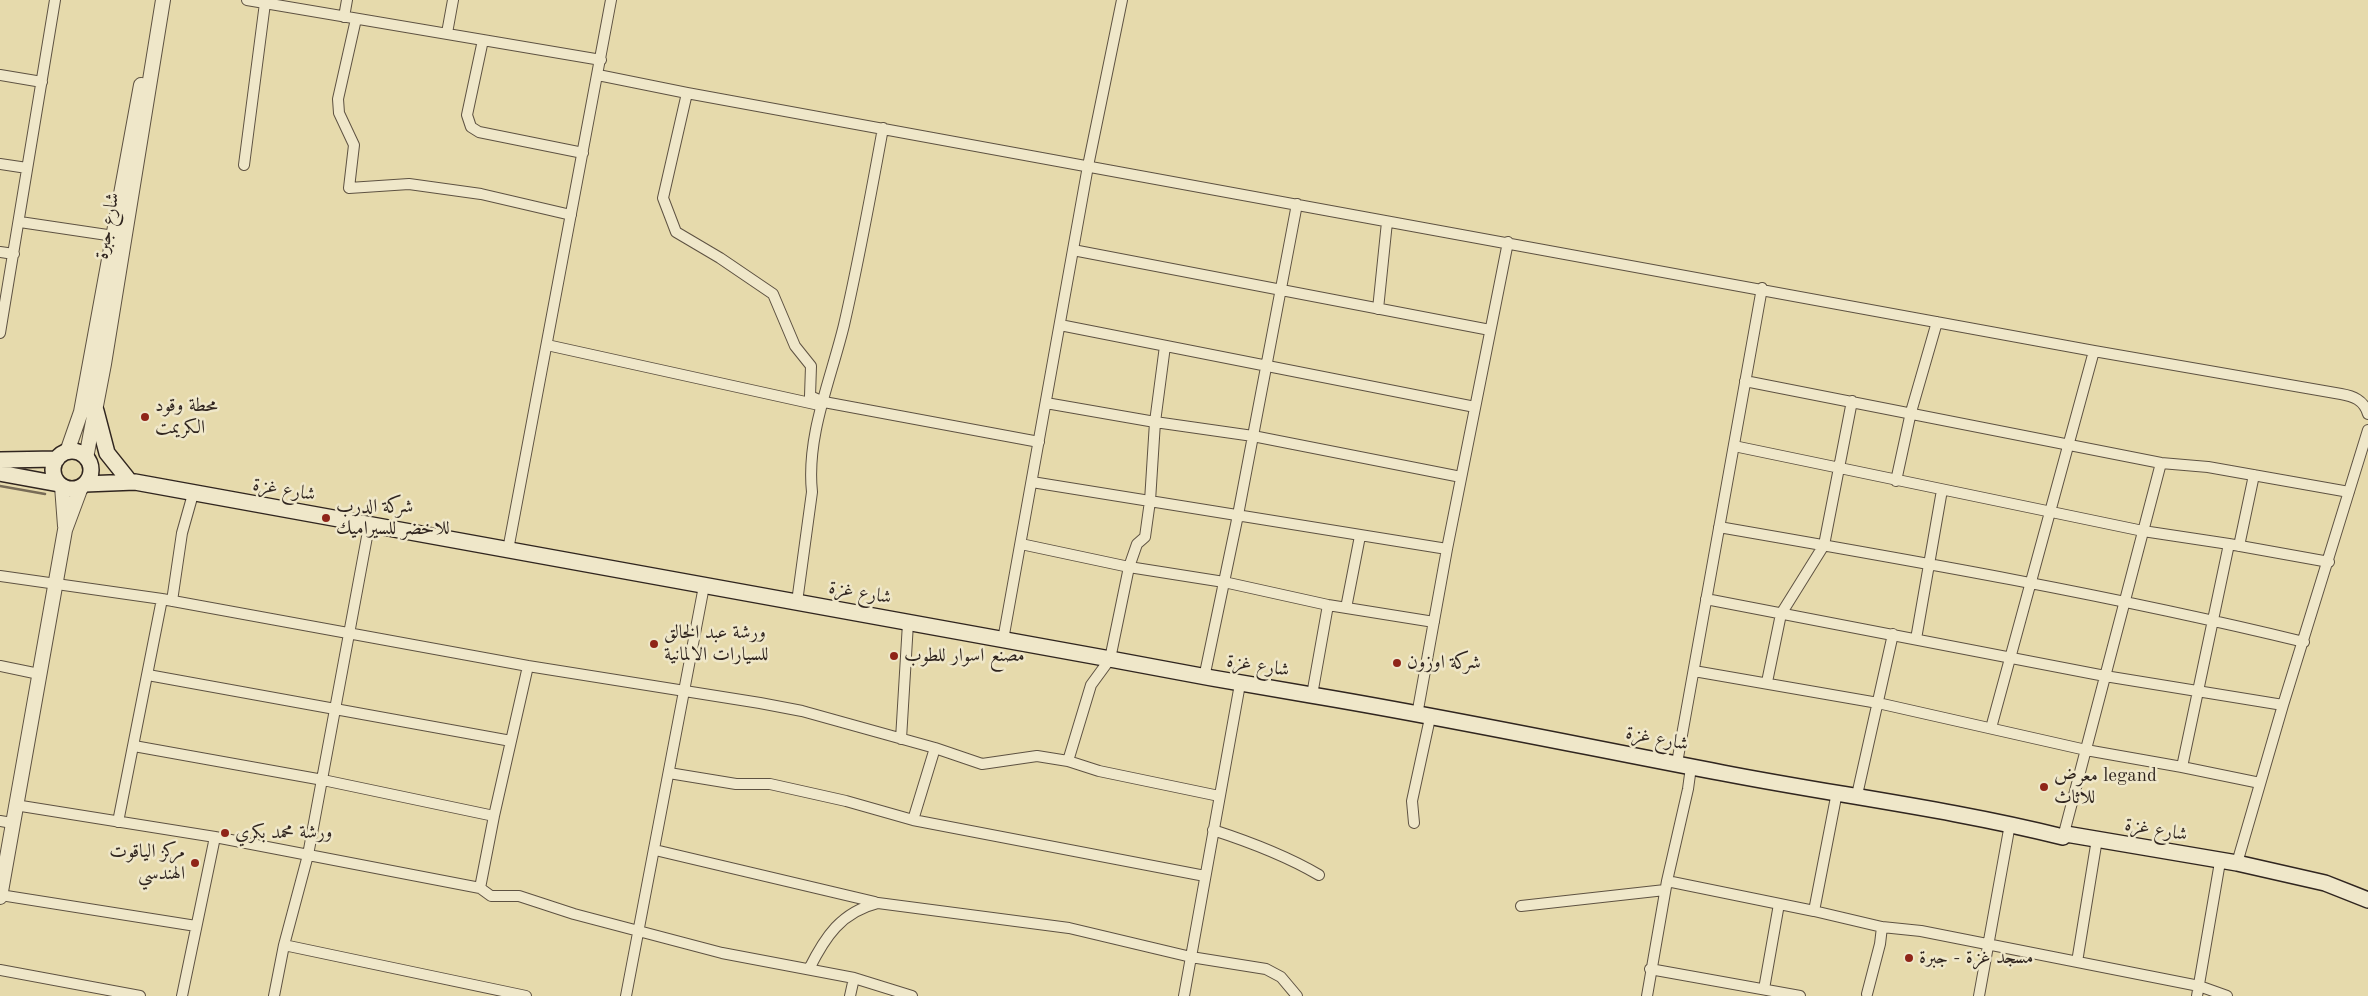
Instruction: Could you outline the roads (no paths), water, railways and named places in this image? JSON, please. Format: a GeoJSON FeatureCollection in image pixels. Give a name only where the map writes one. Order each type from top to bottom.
{"type":"FeatureCollection","features":[{"type":"Feature","properties":{"kind":"main road"},"geometry":{"type":"LineString","coordinates":[[96,411],[107,453],[131,480]]}},
{"type":"Feature","properties":{"kind":"main road"},"geometry":{"type":"LineString","coordinates":[[0,460],[80,453],[88,461],[91,471],[83,485],[72,489],[61,485],[0,473]]}},
{"type":"Feature","properties":{"kind":"main road"},"geometry":{"type":"LineString","coordinates":[[61,485],[53,472],[62,455]]}},
{"type":"Feature","properties":{"kind":"main road","name":"شارع غزة"},"geometry":{"type":"LineString","coordinates":[[88,461],[131,480],[193,494],[1858,795],[2010,824],[2063,837],[2066,834],[2220,862],[2237,863],[2325,883],[2368,900]]}},
{"type":"Feature","properties":{"kind":"main road","name":"شارع غزة"},"geometry":{"type":"LineString","coordinates":[[83,485],[131,480]]}},
{"type":"Feature","properties":{"kind":"street"},"geometry":{"type":"LineString","coordinates":[[0,333],[20,222],[55,0]]}},
{"type":"Feature","properties":{"kind":"street","name":"شارع جبرة"},"geometry":{"type":"LineString","coordinates":[[62,455],[81,412],[114,236],[154,0]]}},
{"type":"Feature","properties":{"kind":"street","name":"شارع جبرة"},"geometry":{"type":"LineString","coordinates":[[88,461],[163,0]]}},
{"type":"Feature","properties":{"kind":"street"},"geometry":{"type":"LineString","coordinates":[[247,0],[601,60]]}},
{"type":"Feature","properties":{"kind":"street"},"geometry":{"type":"LineString","coordinates":[[344,17],[347,0]]}},
{"type":"Feature","properties":{"kind":"street"},"geometry":{"type":"LineString","coordinates":[[447,33],[453,0]]}},
{"type":"Feature","properties":{"kind":"street"},"geometry":{"type":"LineString","coordinates":[[508,550],[611,0]]}},
{"type":"Feature","properties":{"kind":"street"},"geometry":{"type":"LineString","coordinates":[[1003,640],[1088,166],[1122,0]]}},
{"type":"Feature","properties":{"kind":"street"},"geometry":{"type":"LineString","coordinates":[[244,166],[265,3]]}},
{"type":"Feature","properties":{"kind":"street"},"geometry":{"type":"LineString","coordinates":[[356,19],[338,99],[340,113],[354,145],[349,188],[409,184],[481,194],[571,215]]}},
{"type":"Feature","properties":{"kind":"street"},"geometry":{"type":"LineString","coordinates":[[483,40],[467,115],[471,127],[479,132],[583,153]]}},
{"type":"Feature","properties":{"kind":"street"},"geometry":{"type":"LineString","coordinates":[[0,75],[42,82]]}},
{"type":"Feature","properties":{"kind":"street"},"geometry":{"type":"LineString","coordinates":[[598,75],[1387,222],[1508,242],[2094,351],[2352,396],[2360,401],[2368,414]]}},
{"type":"Feature","properties":{"kind":"street"},"geometry":{"type":"LineString","coordinates":[[688,93],[664,198],[676,232],[720,258],[773,294],[795,346],[810,366],[810,396],[823,404]]}},
{"type":"Feature","properties":{"kind":"street"},"geometry":{"type":"LineString","coordinates":[[797,602],[812,492],[810,474],[815,436],[856,269],[883,128]]}},
{"type":"Feature","properties":{"kind":"street"},"geometry":{"type":"LineString","coordinates":[[0,164],[27,168]]}},
{"type":"Feature","properties":{"kind":"street"},"geometry":{"type":"LineString","coordinates":[[1204,678],[1238,515],[1296,204]]}},
{"type":"Feature","properties":{"kind":"street"},"geometry":{"type":"LineString","coordinates":[[20,222],[114,236]]}},
{"type":"Feature","properties":{"kind":"street"},"geometry":{"type":"LineString","coordinates":[[1378,309],[1387,222]]}},
{"type":"Feature","properties":{"kind":"street"},"geometry":{"type":"LineString","coordinates":[[1414,823],[1412,801],[1424,717],[1434,622],[1508,242]]}},
{"type":"Feature","properties":{"kind":"street"},"geometry":{"type":"LineString","coordinates":[[1073,250],[1490,330]]}},
{"type":"Feature","properties":{"kind":"street"},"geometry":{"type":"LineString","coordinates":[[0,252],[14,254]]}},
{"type":"Feature","properties":{"kind":"street"},"geometry":{"type":"LineString","coordinates":[[1647,996],[1650,968],[1666,886],[1688,789],[1684,765],[1694,671],[1762,288]]}},
{"type":"Feature","properties":{"kind":"street"},"geometry":{"type":"LineString","coordinates":[[1896,481],[1911,412],[1937,322]]}},
{"type":"Feature","properties":{"kind":"street"},"geometry":{"type":"LineString","coordinates":[[1060,325],[1475,407]]}},
{"type":"Feature","properties":{"kind":"street"},"geometry":{"type":"LineString","coordinates":[[547,345],[823,404],[1039,442]]}},
{"type":"Feature","properties":{"kind":"street"},"geometry":{"type":"LineString","coordinates":[[1068,761],[1091,685],[1110,659],[1129,567],[1137,544],[1145,538],[1150,501],[1155,422],[1165,346]]}},
{"type":"Feature","properties":{"kind":"street"},"geometry":{"type":"LineString","coordinates":[[1991,728],[2094,351]]}},
{"type":"Feature","properties":{"kind":"street"},"geometry":{"type":"LineString","coordinates":[[1745,381],[1911,412],[2161,463],[2208,467],[2349,492]]}},
{"type":"Feature","properties":{"kind":"street"},"geometry":{"type":"LineString","coordinates":[[1767,682],[1781,614],[1824,545],[1852,401]]}},
{"type":"Feature","properties":{"kind":"street"},"geometry":{"type":"LineString","coordinates":[[1046,403],[1155,422],[1253,436],[1461,477]]}},
{"type":"Feature","properties":{"kind":"street"},"geometry":{"type":"LineString","coordinates":[[2237,863],[2283,705],[2329,562],[2368,430]]}},
{"type":"Feature","properties":{"kind":"street"},"geometry":{"type":"LineString","coordinates":[[1734,446],[2144,532],[2234,545],[2329,562]]}},
{"type":"Feature","properties":{"kind":"street"},"geometry":{"type":"LineString","coordinates":[[2063,837],[2161,463]]}},
{"type":"Feature","properties":{"kind":"street"},"geometry":{"type":"LineString","coordinates":[[2182,767],[2213,620],[2254,475]]}},
{"type":"Feature","properties":{"kind":"street"},"geometry":{"type":"LineString","coordinates":[[1032,482],[1447,549]]}},
{"type":"Feature","properties":{"kind":"street"},"geometry":{"type":"LineString","coordinates":[[61,485],[65,530]]}},
{"type":"Feature","properties":{"kind":"street"},"geometry":{"type":"LineString","coordinates":[[83,485],[65,530],[15,805],[6,822],[0,896],[196,926]]}},
{"type":"Feature","properties":{"kind":"street"},"geometry":{"type":"LineString","coordinates":[[1916,639],[1942,490]]}},
{"type":"Feature","properties":{"kind":"street"},"geometry":{"type":"LineString","coordinates":[[118,822],[148,675],[193,494]]}},
{"type":"Feature","properties":{"kind":"street"},"geometry":{"type":"LineString","coordinates":[[274,996],[284,945],[308,855],[337,708],[369,526]]}},
{"type":"Feature","properties":{"kind":"street"},"geometry":{"type":"LineString","coordinates":[[1719,528],[2031,582],[2213,620],[2304,642]]}},
{"type":"Feature","properties":{"kind":"street"},"geometry":{"type":"LineString","coordinates":[[1346,608],[1360,536]]}},
{"type":"Feature","properties":{"kind":"street"},"geometry":{"type":"LineString","coordinates":[[1020,544],[1129,567],[1224,582],[1328,605],[1434,622]]}},
{"type":"Feature","properties":{"kind":"street"},"geometry":{"type":"LineString","coordinates":[[0,576],[167,600],[528,666],[802,711],[935,748],[982,764],[1037,756],[1068,761],[1099,771],[1219,796]]}},
{"type":"Feature","properties":{"kind":"street"},"geometry":{"type":"LineString","coordinates":[[626,996],[640,931],[704,586]]}},
{"type":"Feature","properties":{"kind":"street"},"geometry":{"type":"LineString","coordinates":[[1706,600],[2105,676],[2283,705]]}},
{"type":"Feature","properties":{"kind":"street"},"geometry":{"type":"LineString","coordinates":[[1312,695],[1328,605]]}},
{"type":"Feature","properties":{"kind":"street"},"geometry":{"type":"LineString","coordinates":[[900,739],[908,623]]}},
{"type":"Feature","properties":{"kind":"street"},"geometry":{"type":"LineString","coordinates":[[1858,795],[1892,634]]}},
{"type":"Feature","properties":{"kind":"street"},"geometry":{"type":"LineString","coordinates":[[0,666],[39,674]]}},
{"type":"Feature","properties":{"kind":"street"},"geometry":{"type":"LineString","coordinates":[[480,888],[494,816],[528,666]]}},
{"type":"Feature","properties":{"kind":"street"},"geometry":{"type":"LineString","coordinates":[[1694,671],[1767,682],[1878,703],[2086,750],[2260,783]]}},
{"type":"Feature","properties":{"kind":"street"},"geometry":{"type":"LineString","coordinates":[[148,675],[511,741]]}},
{"type":"Feature","properties":{"kind":"street"},"geometry":{"type":"LineString","coordinates":[[1184,996],[1240,684]]}},
{"type":"Feature","properties":{"kind":"street"},"geometry":{"type":"LineString","coordinates":[[134,746],[323,780],[494,816]]}},
{"type":"Feature","properties":{"kind":"street"},"geometry":{"type":"LineString","coordinates":[[914,820],[935,748]]}},
{"type":"Feature","properties":{"kind":"street"},"geometry":{"type":"LineString","coordinates":[[669,773],[736,784],[770,784],[846,801],[914,820],[1205,876]]}},
{"type":"Feature","properties":{"kind":"street"},"geometry":{"type":"LineString","coordinates":[[1814,910],[1837,792]]}},
{"type":"Feature","properties":{"kind":"street"},"geometry":{"type":"LineString","coordinates":[[15,805],[215,837],[480,888],[491,896],[519,896],[574,914],[722,953],[854,978],[912,996]]}},
{"type":"Feature","properties":{"kind":"street"},"geometry":{"type":"LineString","coordinates":[[1979,996],[2010,824]]}},
{"type":"Feature","properties":{"kind":"street"},"geometry":{"type":"LineString","coordinates":[[1213,830],[1254,843],[1292,860],[1318,875]]}},
{"type":"Feature","properties":{"kind":"street"},"geometry":{"type":"LineString","coordinates":[[182,996],[215,837]]}},
{"type":"Feature","properties":{"kind":"street"},"geometry":{"type":"LineString","coordinates":[[2076,962],[2097,839]]}},
{"type":"Feature","properties":{"kind":"street"},"geometry":{"type":"LineString","coordinates":[[654,850],[878,903],[1069,928],[1191,957],[1275,972],[1298,996]]}},
{"type":"Feature","properties":{"kind":"street"},"geometry":{"type":"LineString","coordinates":[[2198,991],[2220,862]]}},
{"type":"Feature","properties":{"kind":"street"},"geometry":{"type":"LineString","coordinates":[[1521,906],[1666,886],[1814,910],[1882,927],[1920,932],[2076,962],[2227,996]]}},
{"type":"Feature","properties":{"kind":"street"},"geometry":{"type":"LineString","coordinates":[[809,969],[822,942],[836,926],[861,907],[878,903]]}},
{"type":"Feature","properties":{"kind":"street"},"geometry":{"type":"LineString","coordinates":[[1764,989],[1779,904]]}},
{"type":"Feature","properties":{"kind":"street"},"geometry":{"type":"LineString","coordinates":[[1869,995],[1882,927]]}},
{"type":"Feature","properties":{"kind":"street"},"geometry":{"type":"LineString","coordinates":[[284,945],[526,996]]}},
{"type":"Feature","properties":{"kind":"street"},"geometry":{"type":"LineString","coordinates":[[1650,968],[1800,996]]}},
{"type":"Feature","properties":{"kind":"street"},"geometry":{"type":"LineString","coordinates":[[0,970],[140,996]]}},
{"type":"Feature","properties":{"kind":"street"},"geometry":{"type":"LineString","coordinates":[[850,996],[854,978]]}},
{"type":"Feature","properties":{"kind":"waterway"},"geometry":{"type":"LineString","coordinates":[[0,486],[45,494]]}},
{"type":"Feature","properties":{"kind":"place","name":"محطة وقود الكريمت"},"geometry":{"type":"Point","coordinates":[145,417]}},
{"type":"Feature","properties":{"kind":"place","name":"شركة الدرب للاخضر للسيراميك"},"geometry":{"type":"Point","coordinates":[326,518]}},
{"type":"Feature","properties":{"kind":"place","name":"ورشة عبد الخالق للسيارات الالمانية"},"geometry":{"type":"Point","coordinates":[654,644]}},
{"type":"Feature","properties":{"kind":"place","name":"مصنع اسوار للطوب"},"geometry":{"type":"Point","coordinates":[894,656]}},
{"type":"Feature","properties":{"kind":"place","name":"شركة اوزون"},"geometry":{"type":"Point","coordinates":[1397,663]}},
{"type":"Feature","properties":{"kind":"place","name":"معرض legand للاثاث"},"geometry":{"type":"Point","coordinates":[2044,787]}},
{"type":"Feature","properties":{"kind":"place","name":"ورشة محمد بكري"},"geometry":{"type":"Point","coordinates":[225,833]}},
{"type":"Feature","properties":{"kind":"place","name":"مركز الياقوت الهندسي"},"geometry":{"type":"Point","coordinates":[195,863]}},
{"type":"Feature","properties":{"kind":"place","name":"مسجد غزة - جبرة"},"geometry":{"type":"Point","coordinates":[1909,958]}}]}
